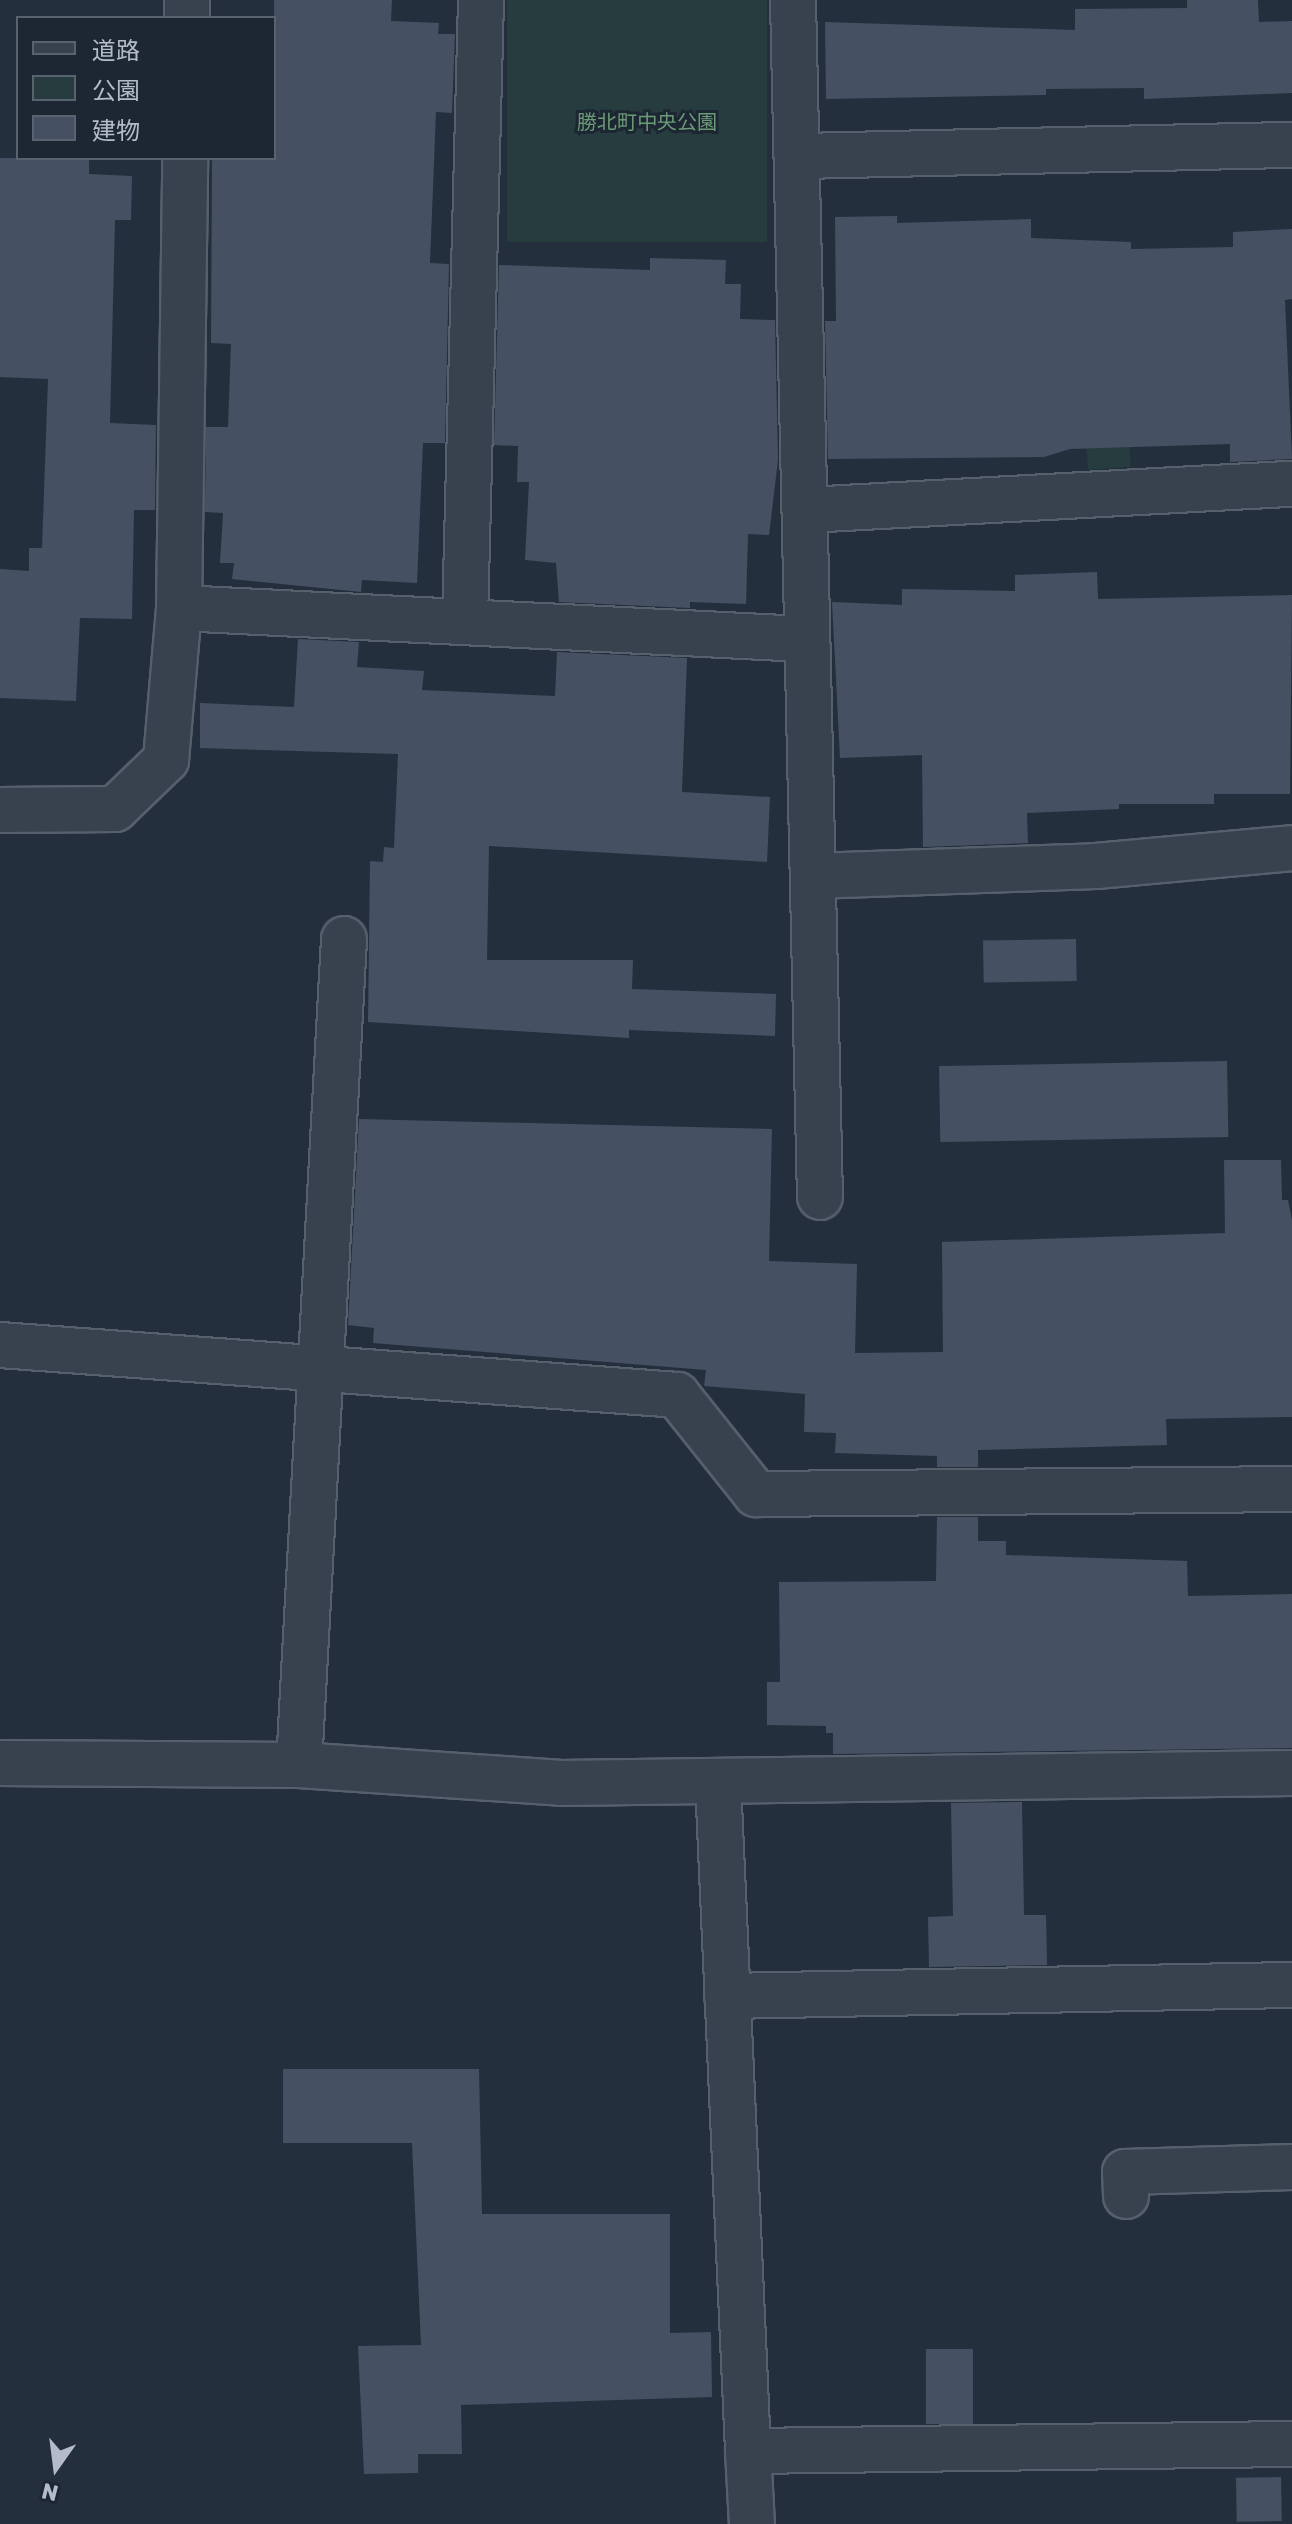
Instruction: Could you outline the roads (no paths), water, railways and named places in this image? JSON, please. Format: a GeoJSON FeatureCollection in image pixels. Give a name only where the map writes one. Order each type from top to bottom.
{"type":"FeatureCollection","features":[{"type":"Feature","properties":{"kind":"street"},"geometry":{"type":"LineString","coordinates":[[465,619],[481,0]]}},
{"type":"Feature","properties":{"kind":"street"},"geometry":{"type":"LineString","coordinates":[[793,0],[801,156],[807,510],[804,639],[820,1197]]}},
{"type":"Feature","properties":{"kind":"street"},"geometry":{"type":"LineString","coordinates":[[801,156],[1292,145]]}},
{"type":"Feature","properties":{"kind":"street"},"geometry":{"type":"LineString","coordinates":[[0,810],[115,809],[166,760],[179,608],[185,160]]}},
{"type":"Feature","properties":{"kind":"street"},"geometry":{"type":"LineString","coordinates":[[807,510],[1292,484]]}},
{"type":"Feature","properties":{"kind":"street"},"geometry":{"type":"LineString","coordinates":[[179,608],[465,619],[804,639]]}},
{"type":"Feature","properties":{"kind":"street"},"geometry":{"type":"LineString","coordinates":[[813,876],[1096,866],[1292,848]]}},
{"type":"Feature","properties":{"kind":"street"},"geometry":{"type":"LineString","coordinates":[[299,1765],[344,939]]}},
{"type":"Feature","properties":{"kind":"street"},"geometry":{"type":"LineString","coordinates":[[0,1345],[677,1395],[756,1494],[1292,1489]]}},
{"type":"Feature","properties":{"kind":"street"},"geometry":{"type":"LineString","coordinates":[[0,1763],[299,1765],[561,1783],[1292,1773]]}},
{"type":"Feature","properties":{"kind":"street"},"geometry":{"type":"LineString","coordinates":[[718,1782],[752,2524]]}},
{"type":"Feature","properties":{"kind":"street"},"geometry":{"type":"LineString","coordinates":[[727,1996],[1292,1985]]}},
{"type":"Feature","properties":{"kind":"street"},"geometry":{"type":"LineString","coordinates":[[1126,2196],[1125,2172],[1292,2167]]}},
{"type":"Feature","properties":{"kind":"street"},"geometry":{"type":"LineString","coordinates":[[748,2451],[1292,2444]]}},
{"type":"Feature","properties":{"kind":"park label","name":"勝北町中央公園"},"geometry":{"type":"Point","coordinates":[647,122]}}]}
